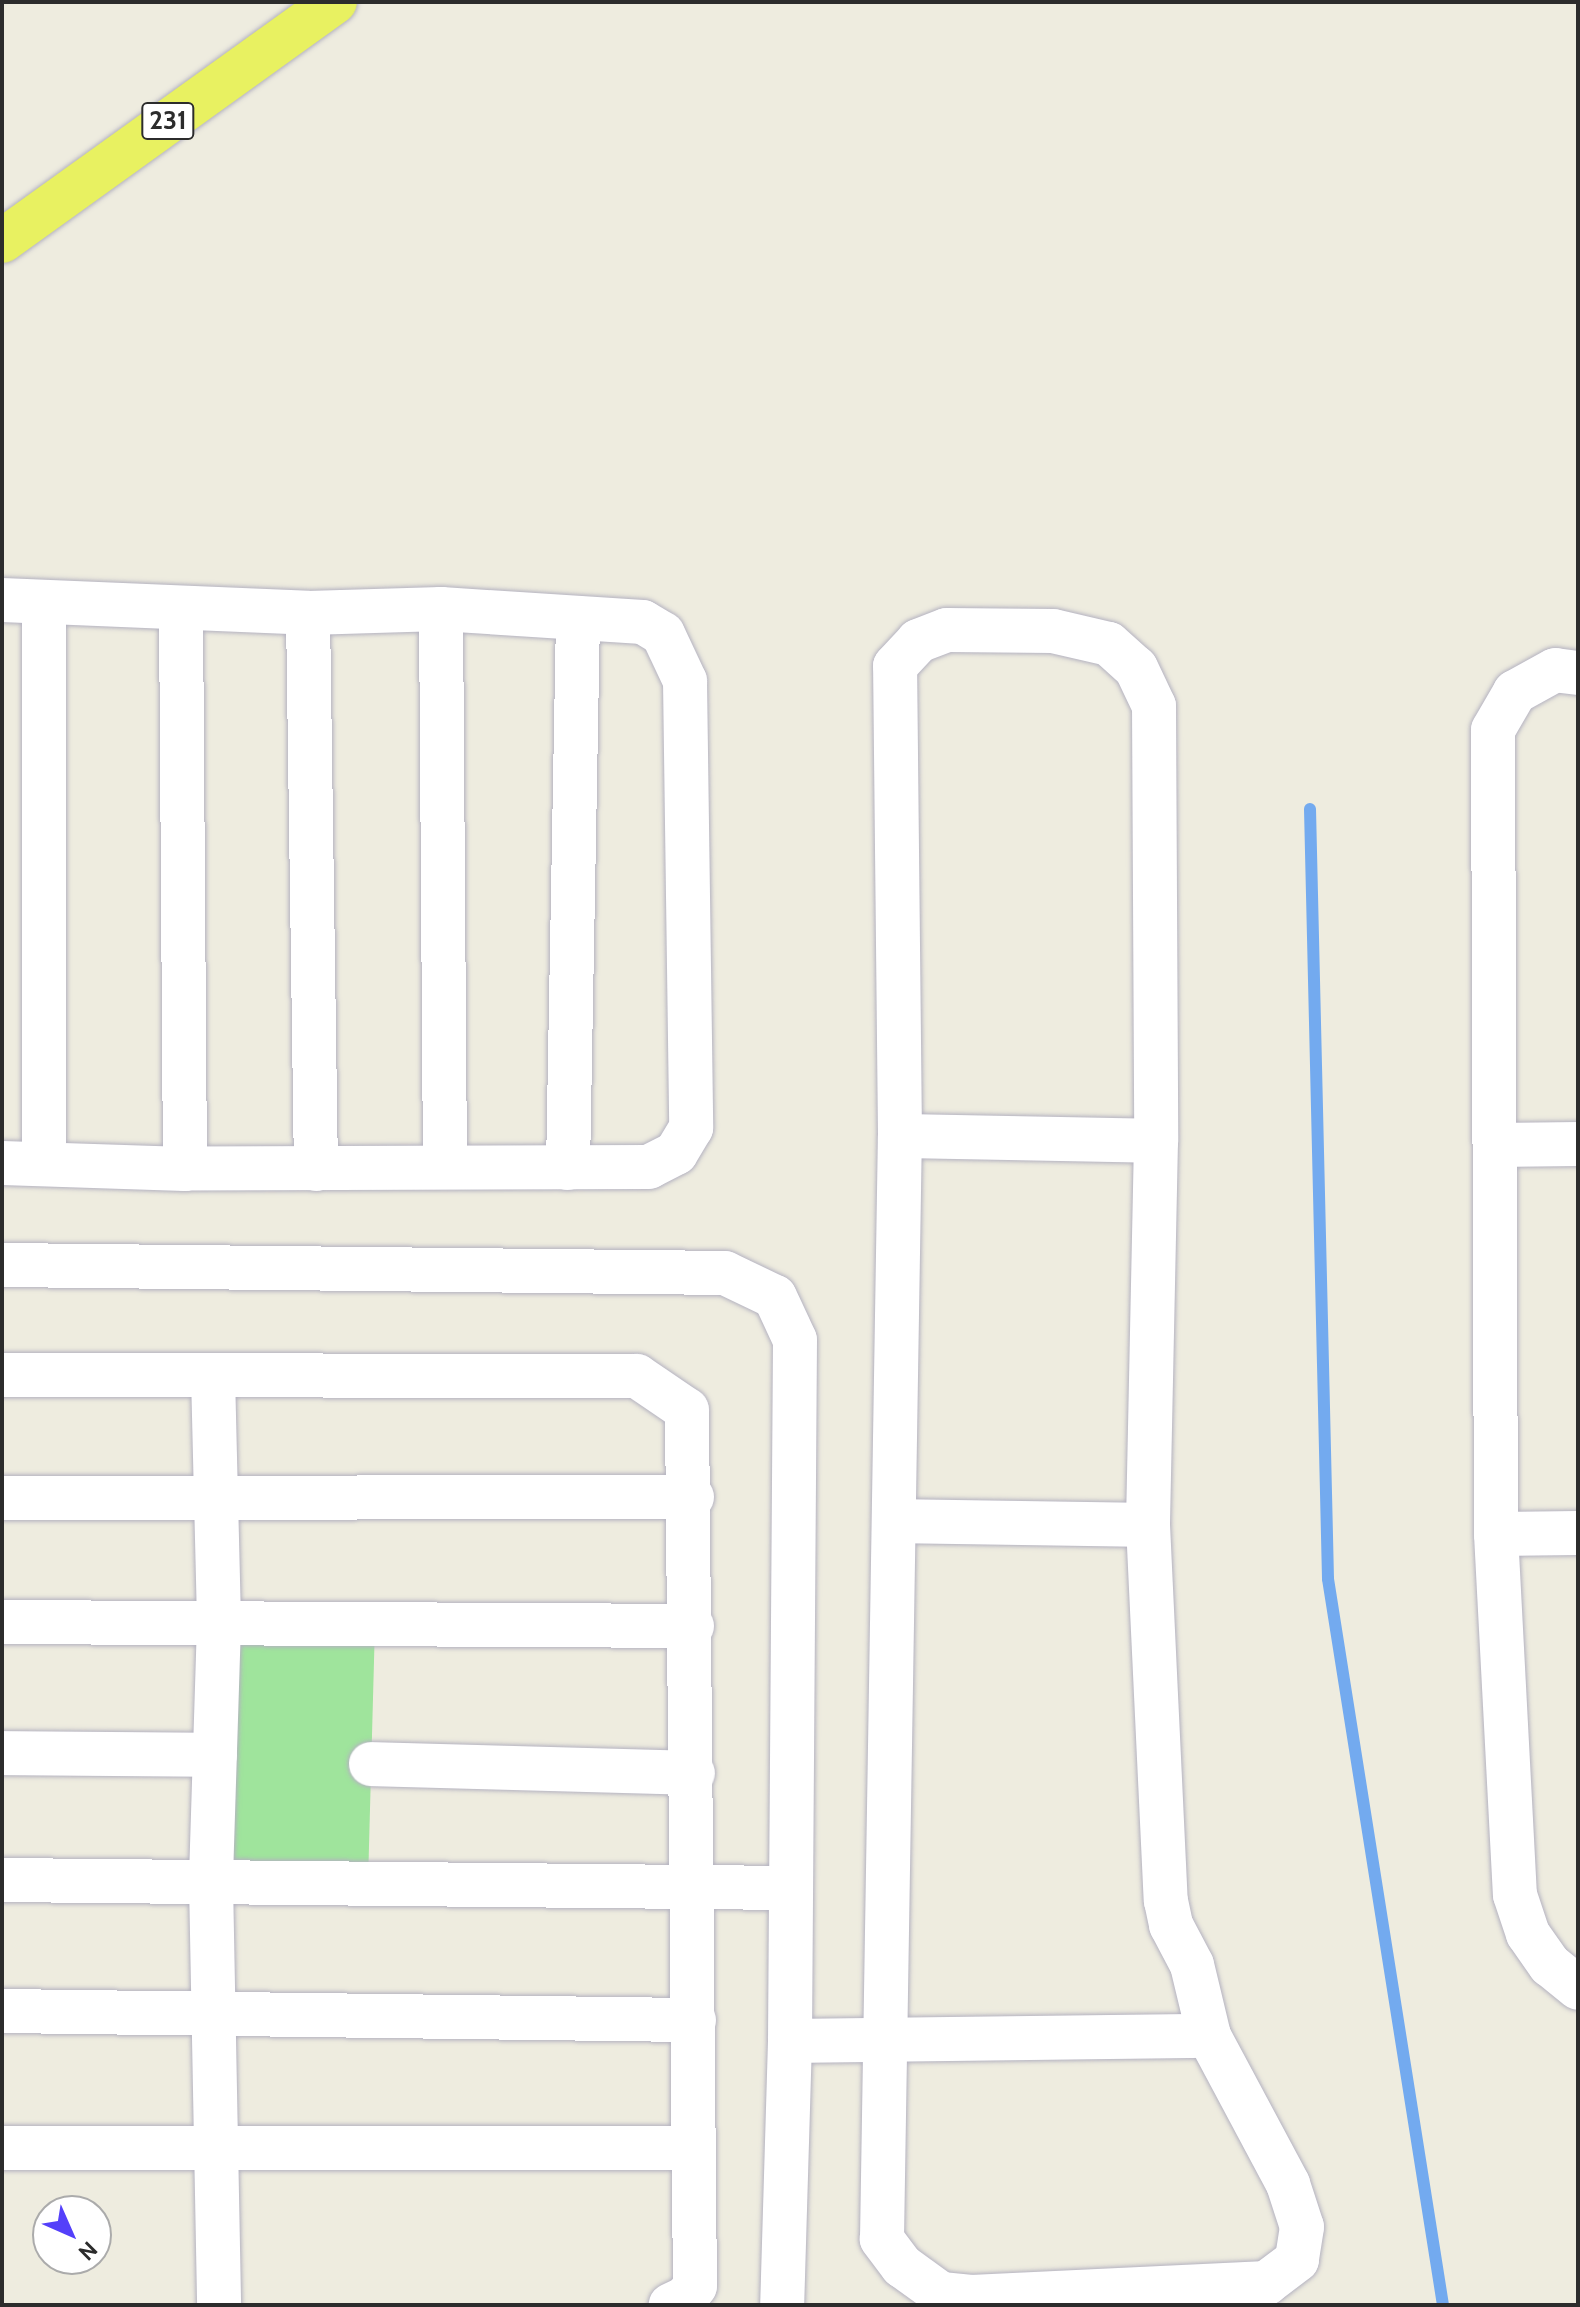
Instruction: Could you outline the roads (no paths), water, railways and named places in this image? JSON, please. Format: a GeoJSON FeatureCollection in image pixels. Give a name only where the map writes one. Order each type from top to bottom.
{"type":"FeatureCollection","features":[{"type":"Feature","properties":{"kind":"main road","name":"231"},"geometry":{"type":"LineString","coordinates":[[2,241],[335,2]]}},
{"type":"Feature","properties":{"kind":"street"},"geometry":{"type":"LineString","coordinates":[[2,600],[308,613],[441,609],[643,622],[663,634],[685,681],[691,1128],[676,1153],[649,1167],[185,1169],[23,1162],[44,604]]}},
{"type":"Feature","properties":{"kind":"street"},"geometry":{"type":"LineString","coordinates":[[181,609],[185,1169]]}},
{"type":"Feature","properties":{"kind":"street"},"geometry":{"type":"LineString","coordinates":[[441,609],[445,1166]]}},
{"type":"Feature","properties":{"kind":"street"},"geometry":{"type":"LineString","coordinates":[[308,613],[316,1169]]}},
{"type":"Feature","properties":{"kind":"street"},"geometry":{"type":"LineString","coordinates":[[568,1168],[578,618]]}},
{"type":"Feature","properties":{"kind":"street"},"geometry":{"type":"LineString","coordinates":[[991,628],[1053,631],[1109,644],[1148,685],[1154,706],[1156,1141],[1148,1525],[1166,1901],[1171,1925],[1192,1965],[1209,2036],[1288,2184],[1302,2227],[1297,2260],[1267,2283],[971,2297],[941,2294],[918,2281],[882,2239],[900,1136],[895,666],[903,652],[933,635],[991,628]]}},
{"type":"Feature","properties":{"kind":"street"},"geometry":{"type":"LineString","coordinates":[[1578,673],[1555,670],[1515,692],[1493,730],[1496,1534],[1515,1895],[1528,1934],[1550,1965],[1578,1988]]}},
{"type":"Feature","properties":{"kind":"street"},"geometry":{"type":"LineString","coordinates":[[900,1136],[1156,1141]]}},
{"type":"Feature","properties":{"kind":"street"},"geometry":{"type":"LineString","coordinates":[[1495,1145],[1578,1144]]}},
{"type":"Feature","properties":{"kind":"street"},"geometry":{"type":"LineString","coordinates":[[2,1265],[725,1273],[775,1297],[795,1340],[790,2041],[782,2305]]}},
{"type":"Feature","properties":{"kind":"street"},"geometry":{"type":"LineString","coordinates":[[2,1375],[637,1376],[687,1410],[692,1497],[695,2286],[679,2302]]}},
{"type":"Feature","properties":{"kind":"street"},"geometry":{"type":"LineString","coordinates":[[213,1375],[219,1623],[211,1882],[217,2014],[219,2305]]}},
{"type":"Feature","properties":{"kind":"street"},"geometry":{"type":"LineString","coordinates":[[2,1498],[692,1497]]}},
{"type":"Feature","properties":{"kind":"street"},"geometry":{"type":"LineString","coordinates":[[895,1521],[1148,1525]]}},
{"type":"Feature","properties":{"kind":"street"},"geometry":{"type":"LineString","coordinates":[[1496,1534],[1578,1533]]}},
{"type":"Feature","properties":{"kind":"street"},"geometry":{"type":"LineString","coordinates":[[2,1622],[692,1626]]}},
{"type":"Feature","properties":{"kind":"street"},"geometry":{"type":"LineString","coordinates":[[2,1753],[215,1755]]}},
{"type":"Feature","properties":{"kind":"street"},"geometry":{"type":"LineString","coordinates":[[371,1764],[693,1773]]}},
{"type":"Feature","properties":{"kind":"street"},"geometry":{"type":"LineString","coordinates":[[2,1880],[791,1888]]}},
{"type":"Feature","properties":{"kind":"street"},"geometry":{"type":"LineString","coordinates":[[2,2011],[694,2020]]}},
{"type":"Feature","properties":{"kind":"street"},"geometry":{"type":"LineString","coordinates":[[790,2041],[886,2037],[1209,2036]]}},
{"type":"Feature","properties":{"kind":"street"},"geometry":{"type":"LineString","coordinates":[[2,2148],[694,2148]]}},
{"type":"Feature","properties":{"kind":"waterway"},"geometry":{"type":"LineString","coordinates":[[1310,809],[1328,1579],[1443,2305]]}}]}
